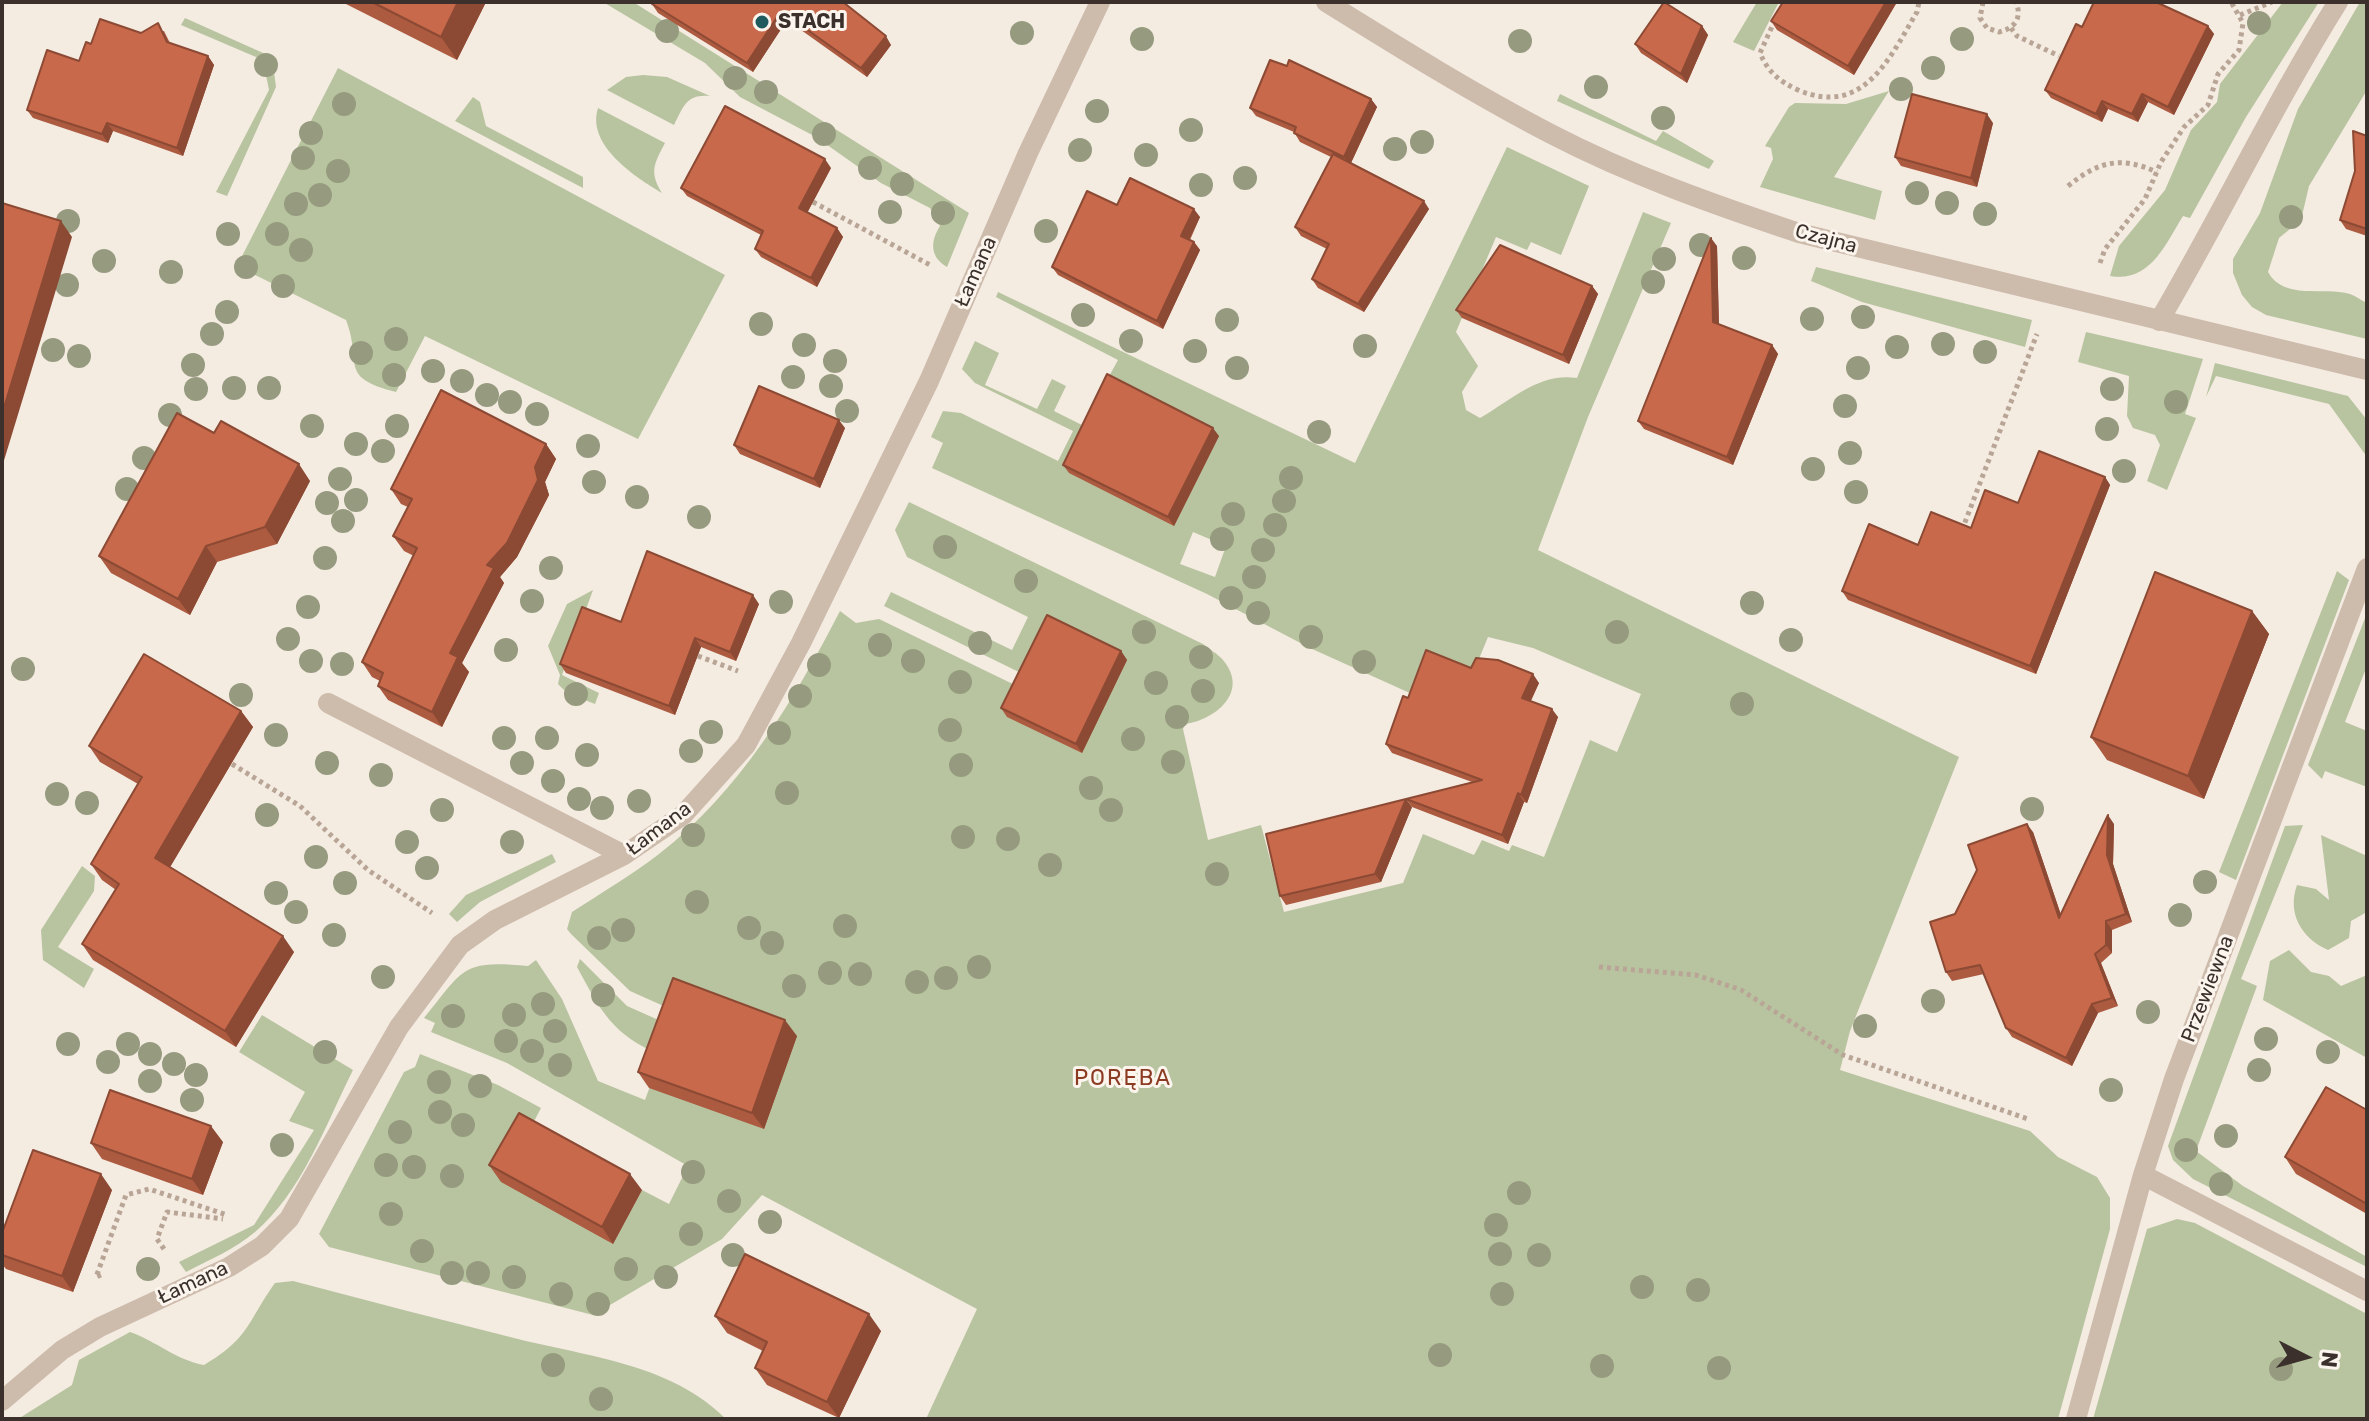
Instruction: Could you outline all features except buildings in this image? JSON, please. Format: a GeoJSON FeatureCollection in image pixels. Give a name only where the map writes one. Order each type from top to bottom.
{"type":"FeatureCollection","features":[{"type":"Feature","properties":{"kind":"street","name":"Łamana"},"geometry":{"type":"LineString","coordinates":[[2,1401],[62,1350],[100,1327],[229,1267],[262,1246],[289,1219],[399,1027],[460,945],[495,920],[624,855],[683,815],[746,745],[801,643],[929,381],[1028,153],[1100,2]]}},
{"type":"Feature","properties":{"kind":"street","name":"Czajna"},"geometry":{"type":"LineString","coordinates":[[1326,2],[1437,71],[1553,135],[1717,206],[1799,233],[2367,370]]}},
{"type":"Feature","properties":{"kind":"street"},"geometry":{"type":"LineString","coordinates":[[2159,321],[2212,231],[2285,87],[2338,2]]}},
{"type":"Feature","properties":{"kind":"street","name":"Przewiewna"},"geometry":{"type":"LineString","coordinates":[[2076,1419],[2143,1175],[2185,1051],[2367,568]]}},
{"type":"Feature","properties":{"kind":"street"},"geometry":{"type":"LineString","coordinates":[[328,703],[624,855]]}},
{"type":"Feature","properties":{"kind":"street"},"geometry":{"type":"LineString","coordinates":[[2143,1175],[2367,1291]]}},
{"type":"Feature","properties":{"kind":"path"},"geometry":{"type":"LineString","coordinates":[[1778,14],[1760,53],[1766,68],[1781,82],[1827,97],[1848,94],[1866,85],[1883,69],[1917,12],[1919,2]]}},
{"type":"Feature","properties":{"kind":"path"},"geometry":{"type":"LineString","coordinates":[[1983,2],[1980,18],[1987,28],[1999,32],[2011,28],[2019,17],[2016,2]]}},
{"type":"Feature","properties":{"kind":"path"},"geometry":{"type":"LineString","coordinates":[[2105,249],[2145,199],[2184,127],[2208,105],[2218,74],[2239,50],[2244,37],[2240,15],[2231,2]]}},
{"type":"Feature","properties":{"kind":"path"},"geometry":{"type":"LineString","coordinates":[[2240,15],[2272,2]]}},
{"type":"Feature","properties":{"kind":"path"},"geometry":{"type":"LineString","coordinates":[[2011,28],[2017,36],[2059,56]]}},
{"type":"Feature","properties":{"kind":"path"},"geometry":{"type":"LineString","coordinates":[[2068,186],[2102,163],[2122,160],[2157,172]]}},
{"type":"Feature","properties":{"kind":"path"},"geometry":{"type":"LineString","coordinates":[[813,202],[944,272]]}},
{"type":"Feature","properties":{"kind":"path"},"geometry":{"type":"LineString","coordinates":[[1962,531],[2033,349]]}},
{"type":"Feature","properties":{"kind":"path"},"geometry":{"type":"LineString","coordinates":[[698,656],[747,674]]}},
{"type":"Feature","properties":{"kind":"path"},"geometry":{"type":"LineString","coordinates":[[232,764],[300,806],[368,870],[443,920]]}},
{"type":"Feature","properties":{"kind":"path"},"geometry":{"type":"LineString","coordinates":[[1599,967],[1696,975],[1741,990],[1843,1055],[2028,1119]]}},
{"type":"Feature","properties":{"kind":"path"},"geometry":{"type":"LineString","coordinates":[[110,1271],[96,1277],[126,1195],[149,1189],[229,1218],[167,1212],[157,1239],[170,1257]]}},
{"type":"Feature","properties":{"kind":"path"},"geometry":{"type":"LineString","coordinates":[[151,1255],[165,1250]]}},
{"type":"Feature","properties":{"kind":"green space"},"geometry":{"type":"Polygon","coordinates":[[[603,2],[633,2],[969,213],[947,267],[937,259],[933,249],[940,226],[930,208],[881,183],[816,137],[740,97],[705,63],[603,2]]]}},
{"type":"Feature","properties":{"kind":"green space"},"geometry":{"type":"Polygon","coordinates":[[[1757,2],[1779,2],[1754,51],[1733,42],[1757,2]]]}},
{"type":"Feature","properties":{"kind":"green space"},"geometry":{"type":"Polygon","coordinates":[[[2283,2],[2319,2],[2246,117],[2190,218],[2183,216],[2163,250],[2146,268],[2124,277],[2110,276],[2119,246],[2165,190],[2191,130],[2217,102],[2220,84],[2283,2]]]}},
{"type":"Feature","properties":{"kind":"green space"},"geometry":{"type":"Polygon","coordinates":[[[2360,2],[2367,2],[2367,90],[2309,186],[2301,220],[2279,238],[2268,272],[2284,287],[2350,294],[2367,303],[2367,339],[2266,315],[2252,307],[2242,295],[2233,273],[2233,259],[2260,213],[2298,109],[2360,2]]]}},
{"type":"Feature","properties":{"kind":"green space"},"geometry":{"type":"Polygon","coordinates":[[[185,18],[272,57],[276,87],[227,196],[216,192],[269,90],[263,60],[181,25],[185,18]]]}},
{"type":"Feature","properties":{"kind":"green space"},"geometry":{"type":"Polygon","coordinates":[[[338,68],[725,275],[638,439],[425,336],[396,392],[366,381],[355,367],[346,320],[237,266],[338,68]]]}},
{"type":"Feature","properties":{"kind":"green space"},"geometry":{"type":"Polygon","coordinates":[[[626,77],[667,77],[710,96],[696,97],[687,102],[674,125],[607,90],[626,77]]]}},
{"type":"Feature","properties":{"kind":"green space"},"geometry":{"type":"Polygon","coordinates":[[[1889,91],[1834,177],[1882,191],[1875,220],[1760,187],[1773,159],[1771,148],[1765,146],[1789,107],[1795,103],[1846,104],[1889,91]]]}},
{"type":"Feature","properties":{"kind":"green space"},"geometry":{"type":"Polygon","coordinates":[[[1560,94],[1656,141],[1663,131],[1714,161],[1709,169],[1557,101],[1560,94]]]}},
{"type":"Feature","properties":{"kind":"green space"},"geometry":{"type":"Polygon","coordinates":[[[473,97],[480,102],[486,126],[583,177],[583,188],[455,121],[473,97]]]}},
{"type":"Feature","properties":{"kind":"green space"},"geometry":{"type":"Polygon","coordinates":[[[598,108],[665,143],[654,168],[655,179],[662,193],[627,169],[606,147],[596,122],[598,108]]]}},
{"type":"Feature","properties":{"kind":"green space"},"geometry":{"type":"Polygon","coordinates":[[[1507,147],[1589,186],[1561,255],[1531,242],[1527,250],[1496,237],[1456,332],[1478,366],[1462,392],[1466,410],[1480,418],[1538,383],[1563,377],[1577,378],[1643,212],[1671,223],[1588,417],[1538,550],[1959,757],[1850,1031],[1840,1070],[2030,1131],[2058,1157],[2097,1177],[2110,1198],[2110,1229],[2058,1419],[926,1419],[977,1309],[762,1195],[722,1239],[593,1315],[329,1247],[319,1234],[404,1072],[415,1067],[420,1054],[498,1085],[541,1108],[530,1129],[613,1243],[642,1190],[669,1204],[688,1166],[507,1063],[431,1032],[435,1023],[424,1018],[466,971],[489,965],[528,966],[536,960],[562,999],[598,1081],[645,1100],[677,1012],[630,991],[567,929],[572,912],[659,854],[715,802],[783,711],[840,611],[856,623],[879,619],[1021,688],[1008,717],[1083,752],[1027,676],[884,606],[891,592],[1012,650],[1028,617],[907,557],[895,530],[909,502],[1203,644],[1223,660],[1233,683],[1231,693],[1217,710],[1207,717],[1185,724],[1183,729],[1208,840],[1261,825],[1284,912],[1403,883],[1423,834],[1474,855],[1482,840],[1509,851],[1512,845],[1544,857],[1590,740],[1617,752],[1641,694],[1533,648],[1488,637],[1474,671],[1412,694],[1310,648],[1207,594],[932,468],[943,443],[931,437],[943,411],[961,413],[1058,461],[1073,431],[975,383],[962,369],[975,341],[999,353],[985,385],[1037,409],[1052,379],[1066,386],[1054,411],[1090,429],[1107,380],[1118,360],[996,297],[998,292],[1355,463],[1507,147]],[[1193,532],[1180,564],[1215,577],[1226,546],[1193,532]]]}},
{"type":"Feature","properties":{"kind":"green space"},"geometry":{"type":"Polygon","coordinates":[[[1816,267],[2032,320],[2025,347],[1862,302],[1811,281],[1816,267]]]}},
{"type":"Feature","properties":{"kind":"green space"},"geometry":{"type":"Polygon","coordinates":[[[2086,332],[2203,359],[2185,414],[2196,418],[2167,490],[2147,481],[2160,445],[2155,435],[2133,428],[2127,416],[2129,376],[2078,362],[2086,332]]]}},
{"type":"Feature","properties":{"kind":"green space"},"geometry":{"type":"Polygon","coordinates":[[[2215,363],[2348,396],[2367,420],[2367,457],[2329,404],[2216,376],[2206,397],[2215,363]]]}},
{"type":"Feature","properties":{"kind":"green space"},"geometry":{"type":"Polygon","coordinates":[[[2337,571],[2349,580],[2236,880],[2219,872],[2337,571]]]}},
{"type":"Feature","properties":{"kind":"green space"},"geometry":{"type":"Polygon","coordinates":[[[593,590],[562,675],[599,693],[595,704],[567,693],[558,684],[560,675],[548,646],[567,604],[593,590]]]}},
{"type":"Feature","properties":{"kind":"green space"},"geometry":{"type":"Polygon","coordinates":[[[2367,613],[2367,666],[2345,722],[2367,731],[2367,787],[2325,771],[2322,779],[2308,765],[2367,613]]]}},
{"type":"Feature","properties":{"kind":"green space"},"geometry":{"type":"Polygon","coordinates":[[[2303,825],[2241,979],[2257,986],[2196,1151],[2243,1186],[2367,1257],[2367,1267],[2193,1179],[2173,1160],[2168,1146],[2285,826],[2303,825]]]}},
{"type":"Feature","properties":{"kind":"green space"},"geometry":{"type":"Polygon","coordinates":[[[2321,835],[2367,856],[2367,912],[2351,921],[2349,938],[2328,950],[2304,932],[2295,915],[2294,905],[2297,885],[2316,889],[2329,900],[2321,835]]]}},
{"type":"Feature","properties":{"kind":"green space"},"geometry":{"type":"Polygon","coordinates":[[[552,854],[556,862],[480,902],[457,922],[449,914],[466,895],[552,854]]]}},
{"type":"Feature","properties":{"kind":"green space"},"geometry":{"type":"Polygon","coordinates":[[[82,866],[95,876],[94,891],[58,947],[94,969],[84,988],[43,960],[41,930],[82,866]]]}},
{"type":"Feature","properties":{"kind":"green space"},"geometry":{"type":"Polygon","coordinates":[[[2289,950],[2311,972],[2329,976],[2341,986],[2367,975],[2367,1058],[2263,1000],[2270,961],[2289,950]]]}},
{"type":"Feature","properties":{"kind":"green space"},"geometry":{"type":"Polygon","coordinates":[[[580,959],[627,1006],[672,1026],[661,1055],[631,1039],[610,1020],[577,967],[580,959]]]}},
{"type":"Feature","properties":{"kind":"green space"},"geometry":{"type":"Polygon","coordinates":[[[262,1015],[353,1070],[312,1156],[272,1216],[239,1244],[186,1272],[179,1262],[254,1225],[314,1130],[289,1121],[305,1092],[239,1052],[262,1015]]]}},
{"type":"Feature","properties":{"kind":"green space"},"geometry":{"type":"Polygon","coordinates":[[[2177,1219],[2195,1223],[2367,1314],[2367,1419],[2093,1419],[2147,1229],[2177,1219]]]}},
{"type":"Feature","properties":{"kind":"green space"},"geometry":{"type":"Polygon","coordinates":[[[293,1281],[628,1365],[680,1386],[726,1419],[18,1419],[72,1385],[79,1360],[130,1332],[184,1359],[204,1365],[239,1337],[275,1283],[293,1281]]]}},
{"type":"Feature","properties":{"kind":"place","name":"STACH"},"geometry":{"type":"Point","coordinates":[762,22]}},
{"type":"Feature","properties":{"kind":"district","name":"PORĘBA"},"geometry":{"type":"Point","coordinates":[1123,1079]}}]}
